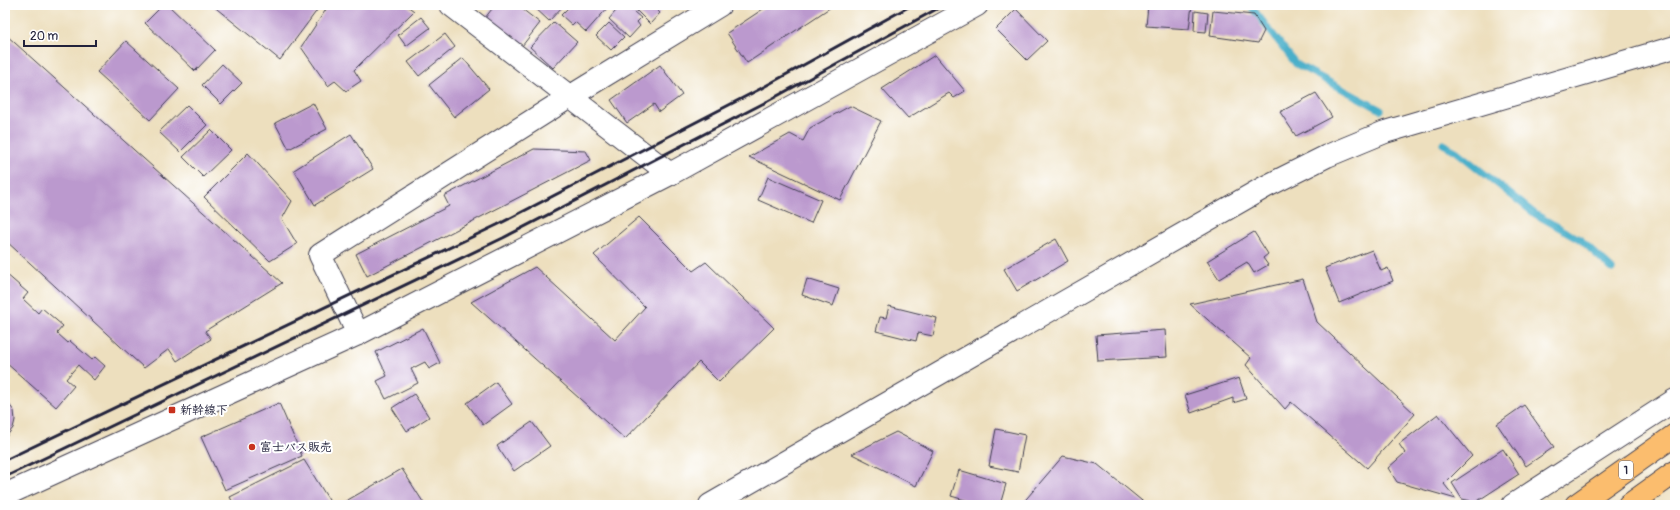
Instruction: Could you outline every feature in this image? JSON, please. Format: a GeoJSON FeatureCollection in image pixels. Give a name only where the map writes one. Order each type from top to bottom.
{"type":"FeatureCollection","features":[{"type":"Feature","properties":{"kind":"highway","name":"1"},"geometry":{"type":"LineString","coordinates":[[1576,505],[1675,435]]}},
{"type":"Feature","properties":{"kind":"highway"},"geometry":{"type":"LineString","coordinates":[[1629,505],[1675,472]]}},
{"type":"Feature","properties":{"kind":"street"},"geometry":{"type":"LineString","coordinates":[[451,5],[571,96],[670,174]]}},
{"type":"Feature","properties":{"kind":"street"},"geometry":{"type":"LineString","coordinates":[[358,334],[320,255],[571,96],[720,5]]}},
{"type":"Feature","properties":{"kind":"street"},"geometry":{"type":"LineString","coordinates":[[5,495],[358,334],[670,174],[977,5]]}},
{"type":"Feature","properties":{"kind":"street"},"geometry":{"type":"LineString","coordinates":[[710,505],[1265,188],[1327,156],[1392,130],[1675,47]]}},
{"type":"Feature","properties":{"kind":"street"},"geometry":{"type":"LineString","coordinates":[[1513,505],[1675,400]]}},
{"type":"Feature","properties":{"kind":"building"},"geometry":{"type":"Polygon","coordinates":[[[163,5],[168,5],[215,50],[195,71],[145,23],[163,5]]]}},
{"type":"Feature","properties":{"kind":"building"},"geometry":{"type":"Polygon","coordinates":[[[212,5],[321,5],[280,60],[212,5]]]}},
{"type":"Feature","properties":{"kind":"building"},"geometry":{"type":"Polygon","coordinates":[[[329,5],[406,5],[414,11],[354,70],[361,81],[346,91],[335,81],[328,86],[301,47],[329,5]]]}},
{"type":"Feature","properties":{"kind":"building"},"geometry":{"type":"Polygon","coordinates":[[[495,5],[517,5],[540,23],[522,46],[485,18],[495,5]]]}},
{"type":"Feature","properties":{"kind":"building"},"geometry":{"type":"Polygon","coordinates":[[[532,5],[564,5],[549,21],[532,5]]]}},
{"type":"Feature","properties":{"kind":"building"},"geometry":{"type":"Polygon","coordinates":[[[571,5],[610,5],[586,32],[575,22],[572,25],[561,15],[571,5]]]}},
{"type":"Feature","properties":{"kind":"building"},"geometry":{"type":"Polygon","coordinates":[[[621,5],[626,5],[641,18],[637,22],[640,26],[629,38],[609,19],[621,5]]]}},
{"type":"Feature","properties":{"kind":"building"},"geometry":{"type":"Polygon","coordinates":[[[631,5],[652,5],[660,13],[650,24],[631,5]]]}},
{"type":"Feature","properties":{"kind":"building"},"geometry":{"type":"Polygon","coordinates":[[[769,5],[834,5],[747,63],[727,33],[769,5]]]}},
{"type":"Feature","properties":{"kind":"building"},"geometry":{"type":"Polygon","coordinates":[[[1148,5],[1192,5],[1189,29],[1146,26],[1148,5]]]}},
{"type":"Feature","properties":{"kind":"building"},"geometry":{"type":"Polygon","coordinates":[[[1016,9],[1047,41],[1027,60],[996,29],[1016,9]]]}},
{"type":"Feature","properties":{"kind":"building"},"geometry":{"type":"Polygon","coordinates":[[[1195,11],[1208,13],[1206,32],[1194,31],[1195,11]]]}},
{"type":"Feature","properties":{"kind":"building"},"geometry":{"type":"Polygon","coordinates":[[[1213,11],[1254,15],[1264,31],[1258,43],[1210,36],[1213,11]]]}},
{"type":"Feature","properties":{"kind":"building"},"geometry":{"type":"Polygon","coordinates":[[[421,17],[430,28],[406,46],[398,35],[421,17]]]}},
{"type":"Feature","properties":{"kind":"building"},"geometry":{"type":"Polygon","coordinates":[[[554,22],[577,42],[553,68],[530,47],[554,22]]]}},
{"type":"Feature","properties":{"kind":"building"},"geometry":{"type":"Polygon","coordinates":[[[609,23],[624,37],[611,50],[596,36],[609,23]]]}},
{"type":"Feature","properties":{"kind":"building"},"geometry":{"type":"Polygon","coordinates":[[[5,34],[282,283],[205,331],[211,339],[177,361],[169,349],[144,368],[5,240],[5,34]]]}},
{"type":"Feature","properties":{"kind":"building"},"geometry":{"type":"Polygon","coordinates":[[[445,34],[455,47],[419,76],[408,62],[445,34]]]}},
{"type":"Feature","properties":{"kind":"building"},"geometry":{"type":"Polygon","coordinates":[[[126,41],[179,89],[150,120],[97,72],[126,41]]]}},
{"type":"Feature","properties":{"kind":"building"},"geometry":{"type":"Polygon","coordinates":[[[935,55],[965,91],[954,98],[949,93],[908,118],[882,89],[935,55]]]}},
{"type":"Feature","properties":{"kind":"building"},"geometry":{"type":"Polygon","coordinates":[[[463,58],[489,89],[454,117],[429,85],[463,58]]]}},
{"type":"Feature","properties":{"kind":"building"},"geometry":{"type":"Polygon","coordinates":[[[222,64],[242,83],[221,104],[202,85],[222,64]]]}},
{"type":"Feature","properties":{"kind":"building"},"geometry":{"type":"Polygon","coordinates":[[[660,65],[682,95],[659,112],[654,104],[627,123],[611,100],[660,65]]]}},
{"type":"Feature","properties":{"kind":"building"},"geometry":{"type":"Polygon","coordinates":[[[1316,93],[1332,117],[1296,136],[1280,112],[1316,93]]]}},
{"type":"Feature","properties":{"kind":"building"},"geometry":{"type":"Polygon","coordinates":[[[313,103],[327,129],[289,149],[275,123],[313,103]]]}},
{"type":"Feature","properties":{"kind":"building"},"geometry":{"type":"Polygon","coordinates":[[[187,105],[207,125],[180,152],[159,132],[187,105]]]}},
{"type":"Feature","properties":{"kind":"building"},"geometry":{"type":"Polygon","coordinates":[[[850,106],[881,121],[840,200],[749,157],[790,134],[803,141],[810,128],[850,106]]]}},
{"type":"Feature","properties":{"kind":"building"},"geometry":{"type":"Polygon","coordinates":[[[211,130],[231,150],[203,177],[183,157],[211,130]]]}},
{"type":"Feature","properties":{"kind":"building"},"geometry":{"type":"Polygon","coordinates":[[[351,134],[373,169],[315,205],[294,170],[351,134]]]}},
{"type":"Feature","properties":{"kind":"building"},"geometry":{"type":"Polygon","coordinates":[[[534,149],[586,151],[591,160],[367,276],[356,254],[449,206],[444,196],[534,149]]]}},
{"type":"Feature","properties":{"kind":"building"},"geometry":{"type":"Polygon","coordinates":[[[248,153],[292,201],[282,219],[297,244],[270,261],[204,197],[248,153]]]}},
{"type":"Feature","properties":{"kind":"building"},"geometry":{"type":"Polygon","coordinates":[[[768,177],[821,200],[811,223],[758,200],[768,177]]]}},
{"type":"Feature","properties":{"kind":"building"},"geometry":{"type":"Polygon","coordinates":[[[639,217],[693,271],[706,262],[774,328],[719,382],[699,362],[625,439],[471,302],[535,267],[615,340],[645,307],[594,255],[639,217]]]}},
{"type":"Feature","properties":{"kind":"building"},"geometry":{"type":"Polygon","coordinates":[[[1254,232],[1268,254],[1263,258],[1268,265],[1254,273],[1247,262],[1219,279],[1207,261],[1254,232]]]}},
{"type":"Feature","properties":{"kind":"building"},"geometry":{"type":"Polygon","coordinates":[[[1056,239],[1068,261],[1017,291],[1004,269],[1056,239]]]}},
{"type":"Feature","properties":{"kind":"building"},"geometry":{"type":"Polygon","coordinates":[[[1372,250],[1381,271],[1388,268],[1393,281],[1339,303],[1325,268],[1372,250]]]}},
{"type":"Feature","properties":{"kind":"building"},"geometry":{"type":"Polygon","coordinates":[[[5,273],[28,293],[23,299],[38,313],[42,308],[63,326],[57,333],[68,343],[70,341],[92,360],[95,357],[105,366],[94,380],[78,365],[66,379],[74,386],[56,407],[5,362],[5,273]]]}},
{"type":"Feature","properties":{"kind":"building"},"geometry":{"type":"Polygon","coordinates":[[[807,279],[839,289],[833,306],[802,295],[807,279]]]}},
{"type":"Feature","properties":{"kind":"building"},"geometry":{"type":"Polygon","coordinates":[[[1303,279],[1317,322],[1415,414],[1367,468],[1291,402],[1285,409],[1246,365],[1251,358],[1190,304],[1303,279]]]}},
{"type":"Feature","properties":{"kind":"building"},"geometry":{"type":"Polygon","coordinates":[[[889,306],[937,318],[933,336],[918,333],[916,341],[876,331],[880,317],[886,318],[889,306]]]}},
{"type":"Feature","properties":{"kind":"building"},"geometry":{"type":"Polygon","coordinates":[[[423,328],[440,363],[429,369],[425,362],[411,369],[418,383],[386,399],[377,381],[387,376],[376,352],[423,328]]]}},
{"type":"Feature","properties":{"kind":"building"},"geometry":{"type":"Polygon","coordinates":[[[1165,330],[1167,357],[1098,361],[1096,335],[1165,330]]]}},
{"type":"Feature","properties":{"kind":"building"},"geometry":{"type":"Polygon","coordinates":[[[1239,378],[1246,399],[1233,403],[1233,398],[1191,413],[1185,395],[1239,378]]]}},
{"type":"Feature","properties":{"kind":"building"},"geometry":{"type":"Polygon","coordinates":[[[496,382],[512,404],[483,425],[467,403],[496,382]]]}},
{"type":"Feature","properties":{"kind":"building"},"geometry":{"type":"Polygon","coordinates":[[[414,394],[429,417],[407,431],[392,408],[414,394]]]}},
{"type":"Feature","properties":{"kind":"building"},"geometry":{"type":"Polygon","coordinates":[[[5,399],[14,411],[15,420],[13,428],[5,438],[5,399]]]}},
{"type":"Feature","properties":{"kind":"building","name":"富士バス販売"},"geometry":{"type":"Polygon","coordinates":[[[279,403],[302,456],[225,490],[201,437],[279,403]]]}},
{"type":"Feature","properties":{"kind":"building"},"geometry":{"type":"Polygon","coordinates":[[[1524,405],[1554,447],[1526,466],[1497,424],[1524,405]]]}},
{"type":"Feature","properties":{"kind":"building"},"geometry":{"type":"Polygon","coordinates":[[[1438,414],[1472,456],[1444,484],[1456,499],[1397,482],[1388,468],[1405,453],[1399,444],[1438,414]]]}},
{"type":"Feature","properties":{"kind":"building"},"geometry":{"type":"Polygon","coordinates":[[[532,422],[550,446],[514,471],[497,446],[532,422]]]}},
{"type":"Feature","properties":{"kind":"building"},"geometry":{"type":"Polygon","coordinates":[[[996,429],[1025,435],[1018,472],[989,466],[996,429]]]}},
{"type":"Feature","properties":{"kind":"building"},"geometry":{"type":"Polygon","coordinates":[[[896,432],[933,451],[916,486],[852,454],[896,432]]]}},
{"type":"Feature","properties":{"kind":"building"},"geometry":{"type":"Polygon","coordinates":[[[1503,449],[1519,474],[1476,502],[1462,499],[1452,483],[1503,449]]]}},
{"type":"Feature","properties":{"kind":"building"},"geometry":{"type":"Polygon","coordinates":[[[1063,456],[1097,464],[1147,505],[1021,505],[1063,456]]]}},
{"type":"Feature","properties":{"kind":"building"},"geometry":{"type":"Polygon","coordinates":[[[304,460],[332,505],[234,505],[230,497],[304,460]]]}},
{"type":"Feature","properties":{"kind":"building"},"geometry":{"type":"Polygon","coordinates":[[[402,469],[425,505],[339,505],[402,469]]]}},
{"type":"Feature","properties":{"kind":"building"},"geometry":{"type":"Polygon","coordinates":[[[959,470],[1006,484],[1000,505],[982,505],[951,496],[959,470]]]}},
{"type":"Feature","properties":{"kind":"waterway"},"geometry":{"type":"LineString","coordinates":[[1250,5],[1296,64],[1381,110]]}},
{"type":"Feature","properties":{"kind":"waterway"},"geometry":{"type":"LineString","coordinates":[[1443,144],[1456,151],[1535,214],[1581,240],[1612,269]]}},
{"type":"Feature","properties":{"kind":"railway"},"geometry":{"type":"LineString","coordinates":[[5,460],[497,225],[760,89],[912,5]]}},
{"type":"Feature","properties":{"kind":"railway"},"geometry":{"type":"LineString","coordinates":[[5,477],[503,238],[768,101],[944,5]]}},
{"type":"Feature","properties":{"kind":"place","name":"新幹線下"},"geometry":{"type":"Point","coordinates":[172,410]}},
{"type":"Feature","properties":{"kind":"place","name":"富士バス販売"},"geometry":{"type":"Point","coordinates":[252,447]}}]}
